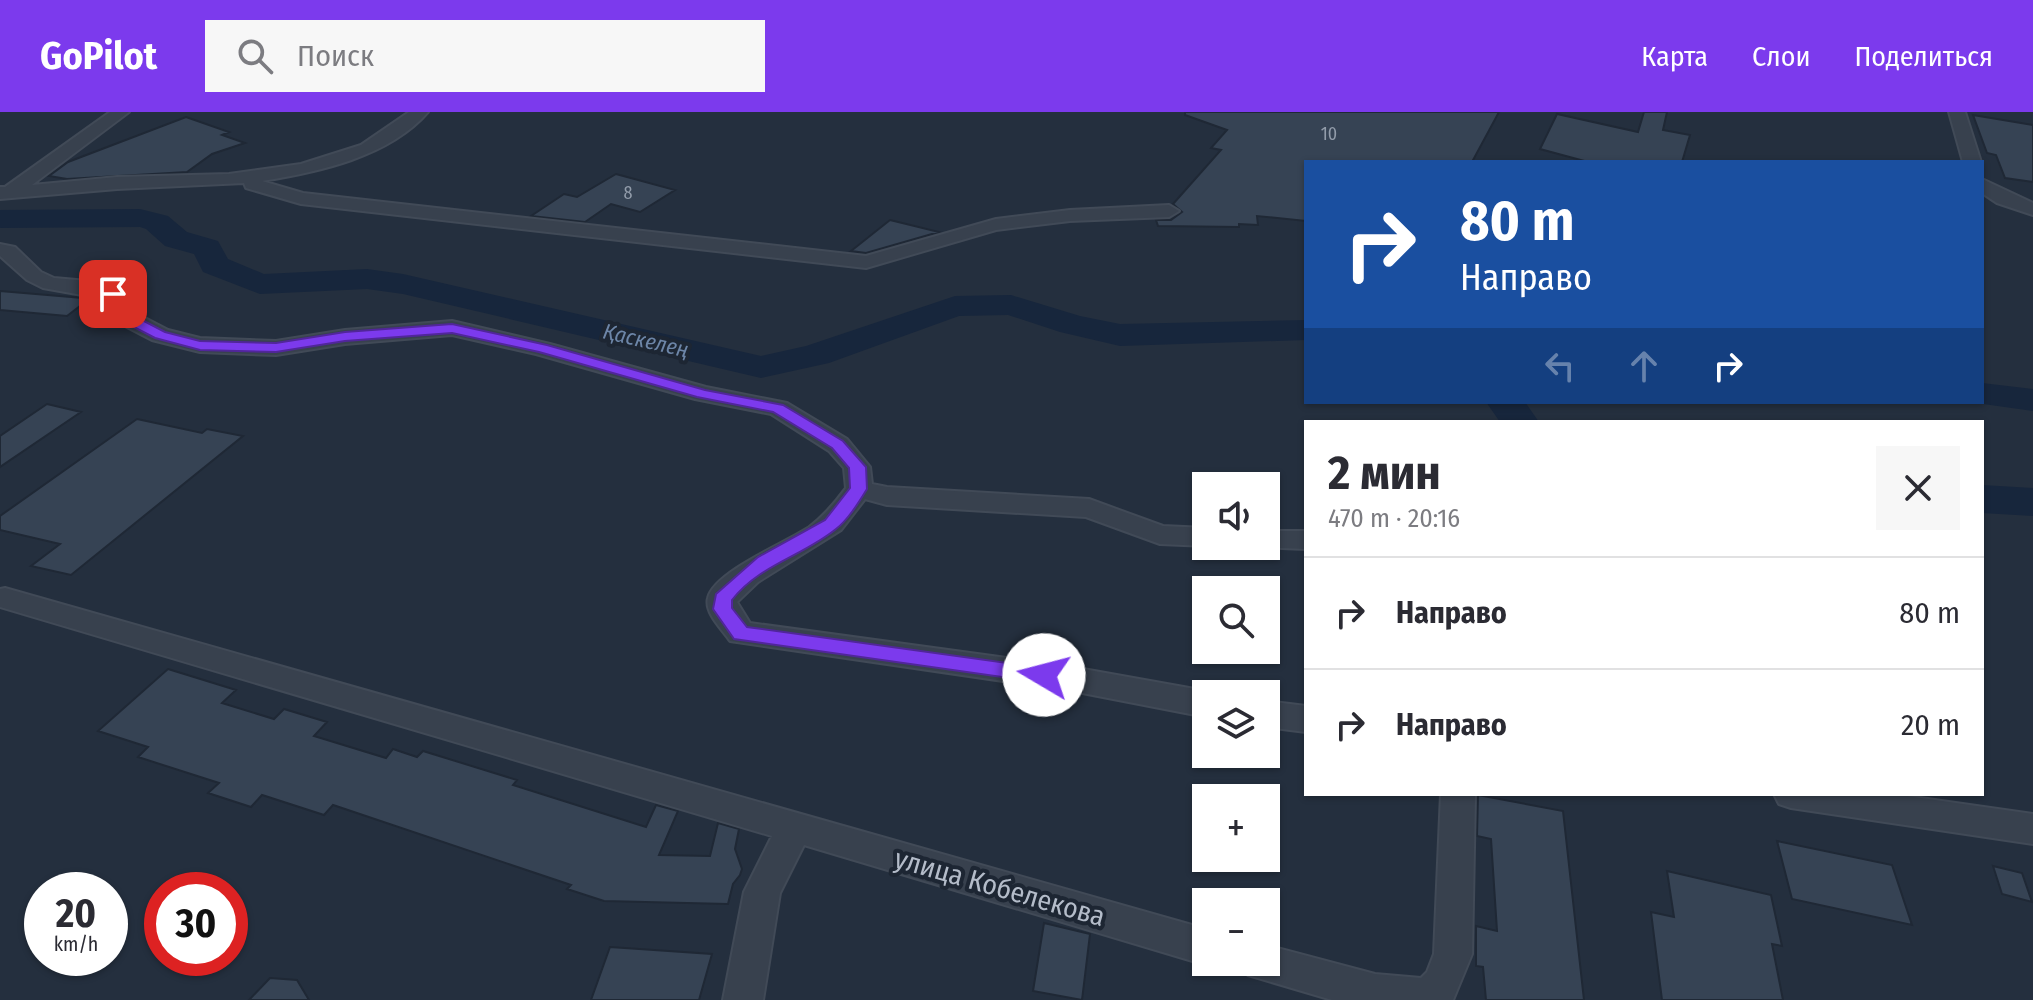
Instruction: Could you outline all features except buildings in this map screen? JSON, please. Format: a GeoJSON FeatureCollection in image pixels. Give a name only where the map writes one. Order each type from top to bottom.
{"type":"FeatureCollection","features":[{"type":"Feature","properties":{"kind":"street"},"geometry":{"type":"LineString","coordinates":[[5,193],[121,112]]}},
{"type":"Feature","properties":{"kind":"street"},"geometry":{"type":"LineString","coordinates":[[5,193],[117,183],[229,180],[304,169],[367,149],[420,112]]}},
{"type":"Feature","properties":{"kind":"street"},"geometry":{"type":"LineString","coordinates":[[1957,112],[1971,160]]}},
{"type":"Feature","properties":{"kind":"street"},"geometry":{"type":"LineString","coordinates":[[253,184],[301,198],[866,262],[891,258],[973,229],[1015,221],[1169,211]]}},
{"type":"Feature","properties":{"kind":"street"},"geometry":{"type":"LineString","coordinates":[[1984,186],[2004,199],[2033,209]]}},
{"type":"Feature","properties":{"kind":"street"},"geometry":{"type":"LineString","coordinates":[[0,250],[8,251],[34,276],[50,284],[88,287],[113,294],[133,321],[160,335],[200,345],[276,348],[360,335],[452,328],[542,349],[703,394],[778,408],[838,445],[857,467],[859,489],[831,524],[764,562],[730,589],[722,599],[723,609],[741,633],[1072,679],[1192,701]]}},
{"type":"Feature","properties":{"kind":"street"},"geometry":{"type":"LineString","coordinates":[[859,489],[887,496],[1089,508],[1160,535],[1192,536]]}},
{"type":"Feature","properties":{"kind":"street"},"geometry":{"type":"LineString","coordinates":[[1280,540],[1304,540]]}},
{"type":"Feature","properties":{"kind":"street","name":"улица Кобелекова"},"geometry":{"type":"LineString","coordinates":[[5,598],[1192,943]]}},
{"type":"Feature","properties":{"kind":"street"},"geometry":{"type":"LineString","coordinates":[[1280,716],[1304,719]]}},
{"type":"Feature","properties":{"kind":"street"},"geometry":{"type":"LineString","coordinates":[[1280,967],[1375,993],[1413,999],[1431,995],[1442,984],[1453,954],[1458,796]]}},
{"type":"Feature","properties":{"kind":"street"},"geometry":{"type":"LineString","coordinates":[[1805,796],[2033,829]]}},
{"type":"Feature","properties":{"kind":"street"},"geometry":{"type":"LineString","coordinates":[[743,1000],[762,892],[795,827]]}},
{"type":"Feature","properties":{"kind":"waterway","name":"Қаскелең"},"geometry":{"type":"LineString","coordinates":[[0,219],[140,218],[157,222],[176,239],[207,248],[214,265],[260,284],[367,279],[403,284],[761,367],[816,355],[955,306],[1011,305],[1072,325],[1120,335],[1304,330]]}},
{"type":"Feature","properties":{"kind":"waterway","name":"Қаскелең"},"geometry":{"type":"LineString","coordinates":[[1984,394],[2033,400]]}},
{"type":"Feature","properties":{"kind":"waterway"},"geometry":{"type":"LineString","coordinates":[[1506,404],[1518,420]]}},
{"type":"Feature","properties":{"kind":"waterway"},"geometry":{"type":"LineString","coordinates":[[1984,499],[2033,502]]}},
{"type":"Feature","properties":{"kind":"route"},"geometry":{"type":"LineString","coordinates":[[113,294],[133,321],[160,335],[200,345],[276,348],[345,337],[452,328],[542,349],[703,394],[778,408],[838,445],[857,467],[859,489],[831,524],[764,562],[730,589],[722,599],[729,621],[741,633],[1044,675]]}}]}
